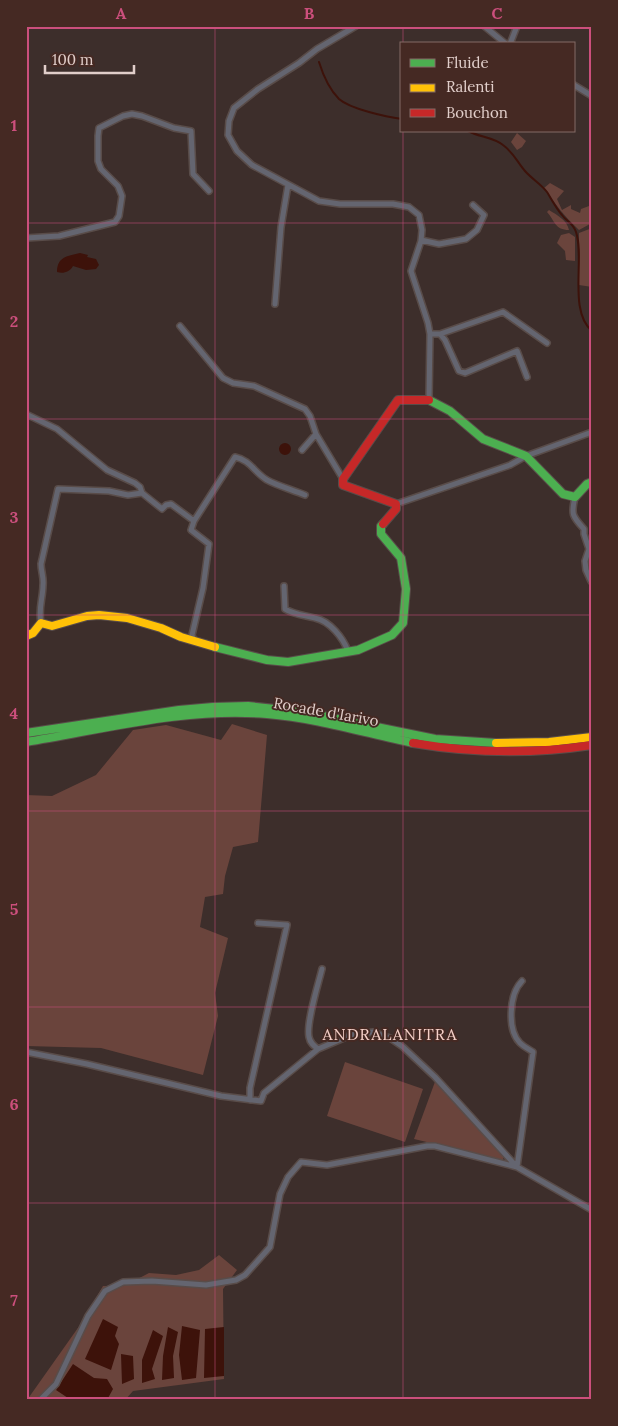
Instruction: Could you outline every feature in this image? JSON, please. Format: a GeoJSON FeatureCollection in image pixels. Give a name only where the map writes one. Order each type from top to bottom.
{"type":"FeatureCollection","features":[{"type":"Feature","properties":{"kind":"main road"},"geometry":{"type":"LineString","coordinates":[[26,636],[31,635],[37,630],[41,622],[52,626],[86,616],[99,615],[127,618],[226,651],[267,660],[288,662],[358,650],[386,638],[403,623],[407,603],[401,558],[381,534],[381,526],[396,509],[396,504],[343,485],[343,479],[398,400],[429,400],[450,411],[483,439],[526,456],[563,494],[575,497],[586,484],[592,482]]}},
{"type":"Feature","properties":{"kind":"main road","name":"Rocade d'Iarivo"},"geometry":{"type":"LineString","coordinates":[[26,733],[187,708],[223,706],[266,707],[302,712],[417,736],[458,741],[506,743],[551,741],[592,736]]}},
{"type":"Feature","properties":{"kind":"main road","name":"Rocade d'Iarivo"},"geometry":{"type":"LineString","coordinates":[[26,742],[187,715],[224,713],[266,714],[302,719],[416,743],[456,748],[544,750],[592,745]]}},
{"type":"Feature","properties":{"kind":"street"},"geometry":{"type":"LineString","coordinates":[[356,26],[317,49],[258,89],[234,108],[229,121],[228,135],[237,151],[252,165],[319,201],[330,204],[392,204],[409,207],[419,215],[422,222],[421,240],[411,270],[430,334],[429,400]]}},
{"type":"Feature","properties":{"kind":"street"},"geometry":{"type":"LineString","coordinates":[[484,26],[504,42]]}},
{"type":"Feature","properties":{"kind":"street"},"geometry":{"type":"LineString","coordinates":[[511,42],[517,26]]}},
{"type":"Feature","properties":{"kind":"street"},"geometry":{"type":"LineString","coordinates":[[576,86],[592,96]]}},
{"type":"Feature","properties":{"kind":"street"},"geometry":{"type":"LineString","coordinates":[[26,238],[59,236],[114,222],[119,216],[122,196],[118,186],[101,170],[98,162],[98,136],[100,128],[123,116],[142,116],[167,126],[190,131],[193,174],[209,191]]}},
{"type":"Feature","properties":{"kind":"street"},"geometry":{"type":"LineString","coordinates":[[275,304],[281,227],[288,185]]}},
{"type":"Feature","properties":{"kind":"street"},"geometry":{"type":"LineString","coordinates":[[421,240],[443,244],[470,237],[484,215],[472,205]]}},
{"type":"Feature","properties":{"kind":"street"},"geometry":{"type":"LineString","coordinates":[[430,334],[440,334],[502,312],[547,343]]}},
{"type":"Feature","properties":{"kind":"street"},"geometry":{"type":"LineString","coordinates":[[180,326],[223,378],[233,383],[254,386],[305,409],[310,416],[316,434],[343,479]]}},
{"type":"Feature","properties":{"kind":"street"},"geometry":{"type":"LineString","coordinates":[[440,334],[445,340],[459,371],[464,373],[517,351],[527,376]]}},
{"type":"Feature","properties":{"kind":"street"},"geometry":{"type":"LineString","coordinates":[[26,417],[28,415],[56,429],[107,470],[135,483],[140,487],[142,493],[162,509],[166,505],[171,504],[194,521]]}},
{"type":"Feature","properties":{"kind":"street"},"geometry":{"type":"LineString","coordinates":[[396,504],[510,464],[526,456],[592,432]]}},
{"type":"Feature","properties":{"kind":"street"},"geometry":{"type":"LineString","coordinates":[[302,450],[316,434]]}},
{"type":"Feature","properties":{"kind":"street"},"geometry":{"type":"LineString","coordinates":[[194,641],[192,635],[203,588],[209,544],[191,530],[194,521],[235,457],[245,459],[268,480],[305,495]]}},
{"type":"Feature","properties":{"kind":"street"},"geometry":{"type":"LineString","coordinates":[[41,622],[40,604],[44,583],[41,575],[41,564],[58,489],[109,491],[128,495],[142,493]]}},
{"type":"Feature","properties":{"kind":"street"},"geometry":{"type":"LineString","coordinates":[[575,497],[572,510],[584,528],[589,549],[585,562],[586,570],[591,581]]}},
{"type":"Feature","properties":{"kind":"street"},"geometry":{"type":"LineString","coordinates":[[284,586],[285,609],[297,615],[318,618],[323,621],[340,636],[348,651]]}},
{"type":"Feature","properties":{"kind":"street"},"geometry":{"type":"LineString","coordinates":[[250,1100],[250,1088],[287,925],[258,923]]}},
{"type":"Feature","properties":{"kind":"street"},"geometry":{"type":"LineString","coordinates":[[318,1049],[312,1044],[309,1037],[309,1026],[322,969]]}},
{"type":"Feature","properties":{"kind":"street"},"geometry":{"type":"LineString","coordinates":[[517,1167],[534,1052],[521,1045],[514,1034],[511,1024],[515,992],[522,981]]}},
{"type":"Feature","properties":{"kind":"street"},"geometry":{"type":"LineString","coordinates":[[26,1052],[87,1064],[221,1096],[261,1101],[264,1093],[318,1049],[352,1035],[373,1032],[390,1038],[403,1047],[435,1077],[517,1167]]}},
{"type":"Feature","properties":{"kind":"street"},"geometry":{"type":"LineString","coordinates":[[40,1400],[56,1384],[88,1316],[105,1291],[123,1282],[152,1281],[206,1285],[236,1280],[245,1275],[270,1247],[280,1194],[288,1177],[301,1162],[327,1165],[435,1146],[517,1167],[592,1210]]}},
{"type":"Feature","properties":{"kind":"shaded area"},"geometry":{"type":"Polygon","coordinates":[[[517,133],[526,141],[517,150],[511,142],[517,133]]]}},
{"type":"Feature","properties":{"kind":"shaded area"},"geometry":{"type":"Polygon","coordinates":[[[550,183],[564,191],[557,199],[562,210],[571,205],[571,209],[580,213],[581,209],[589,206],[592,211],[590,224],[579,230],[574,225],[544,188],[550,183]]]}},
{"type":"Feature","properties":{"kind":"shaded area"},"geometry":{"type":"Polygon","coordinates":[[[549,210],[564,221],[569,230],[558,227],[547,212],[549,210]]]}},
{"type":"Feature","properties":{"kind":"shaded area"},"geometry":{"type":"Polygon","coordinates":[[[592,228],[592,287],[579,285],[579,233],[592,228]]]}},
{"type":"Feature","properties":{"kind":"shaded area"},"geometry":{"type":"Polygon","coordinates":[[[569,233],[575,237],[575,261],[566,260],[565,251],[557,243],[561,235],[569,233]]]}},
{"type":"Feature","properties":{"kind":"shaded area"},"geometry":{"type":"Polygon","coordinates":[[[80,253],[96,259],[99,265],[96,269],[86,270],[73,266],[66,272],[57,272],[57,267],[61,260],[67,256],[80,253]]]}},
{"type":"Feature","properties":{"kind":"shaded area"},"geometry":{"type":"Polygon","coordinates":[[[285,443],[291,449],[285,455],[279,449],[285,443]]]}},
{"type":"Feature","properties":{"kind":"shaded area"},"geometry":{"type":"Polygon","coordinates":[[[232,724],[267,735],[258,842],[233,847],[225,876],[223,894],[205,897],[200,927],[228,938],[215,993],[218,1016],[203,1075],[101,1048],[26,1046],[26,795],[52,796],[96,775],[133,730],[166,725],[221,740],[232,724]]]}},
{"type":"Feature","properties":{"kind":"shaded area"},"geometry":{"type":"Polygon","coordinates":[[[345,1062],[423,1089],[405,1142],[327,1116],[345,1062]]]}},
{"type":"Feature","properties":{"kind":"shaded area"},"geometry":{"type":"Polygon","coordinates":[[[436,1079],[504,1155],[503,1160],[414,1139],[436,1079]]]}},
{"type":"Feature","properties":{"kind":"shaded area"},"geometry":{"type":"Polygon","coordinates":[[[219,1255],[237,1270],[223,1289],[224,1379],[133,1391],[125,1400],[27,1400],[80,1325],[103,1286],[124,1286],[149,1273],[176,1275],[199,1270],[219,1255]]]}},
{"type":"Feature","properties":{"kind":"shaded area"},"geometry":{"type":"Polygon","coordinates":[[[103,1319],[118,1327],[115,1336],[119,1344],[111,1370],[85,1359],[103,1319]]]}},
{"type":"Feature","properties":{"kind":"shaded area"},"geometry":{"type":"Polygon","coordinates":[[[182,1326],[200,1330],[196,1378],[182,1380],[179,1355],[182,1326]]]}},
{"type":"Feature","properties":{"kind":"shaded area"},"geometry":{"type":"Polygon","coordinates":[[[168,1327],[178,1332],[173,1356],[174,1378],[162,1380],[163,1356],[168,1327]]]}},
{"type":"Feature","properties":{"kind":"shaded area"},"geometry":{"type":"Polygon","coordinates":[[[224,1327],[224,1376],[204,1378],[205,1329],[224,1327]]]}},
{"type":"Feature","properties":{"kind":"shaded area"},"geometry":{"type":"Polygon","coordinates":[[[153,1330],[163,1336],[152,1369],[155,1379],[142,1383],[142,1360],[153,1330]]]}},
{"type":"Feature","properties":{"kind":"shaded area"},"geometry":{"type":"Polygon","coordinates":[[[121,1354],[133,1356],[134,1379],[122,1384],[121,1354]]]}},
{"type":"Feature","properties":{"kind":"shaded area"},"geometry":{"type":"Polygon","coordinates":[[[73,1364],[94,1378],[107,1379],[113,1389],[107,1400],[71,1400],[56,1390],[73,1364]]]}},
{"type":"Feature","properties":{"kind":"waterway"},"geometry":{"type":"LineString","coordinates":[[319,62],[329,86],[344,103],[369,112],[400,119]]}},
{"type":"Feature","properties":{"kind":"waterway"},"geometry":{"type":"LineString","coordinates":[[470,132],[495,140],[507,148],[525,171],[545,189],[560,212],[573,227],[578,243],[578,284],[581,311],[585,322],[592,331]]}},
{"type":"Feature","properties":{"kind":"traffic: fast"},"geometry":{"type":"LineString","coordinates":[[429,400],[450,411],[483,439],[526,456],[563,494],[575,497],[587,484],[592,482]]}},
{"type":"Feature","properties":{"kind":"traffic: fast"},"geometry":{"type":"LineString","coordinates":[[215,647],[267,660],[288,662],[358,650],[392,635],[403,623],[406,589],[401,558],[381,534],[381,526],[383,524]]}},
{"type":"Feature","properties":{"kind":"traffic: fast"},"geometry":{"type":"LineString","coordinates":[[26,733],[179,710],[248,706],[303,712],[435,739],[496,743]]}},
{"type":"Feature","properties":{"kind":"traffic: fast"},"geometry":{"type":"LineString","coordinates":[[26,742],[176,716],[237,713],[267,714],[304,719],[413,743]]}},
{"type":"Feature","properties":{"kind":"traffic: slow"},"geometry":{"type":"LineString","coordinates":[[26,636],[33,633],[41,623],[52,626],[87,616],[99,615],[127,618],[215,647]]}},
{"type":"Feature","properties":{"kind":"traffic: slow"},"geometry":{"type":"LineString","coordinates":[[496,743],[549,742],[592,737]]}},
{"type":"Feature","properties":{"kind":"traffic: jam"},"geometry":{"type":"LineString","coordinates":[[383,524],[396,509],[396,504],[343,485],[343,479],[398,400],[429,400]]}},
{"type":"Feature","properties":{"kind":"traffic: jam"},"geometry":{"type":"LineString","coordinates":[[413,743],[458,749],[502,751],[547,750],[592,745]]}},
{"type":"Feature","properties":{"kind":"district","name":"ANDRALANITRA"},"geometry":{"type":"Point","coordinates":[390,1034]}}]}
